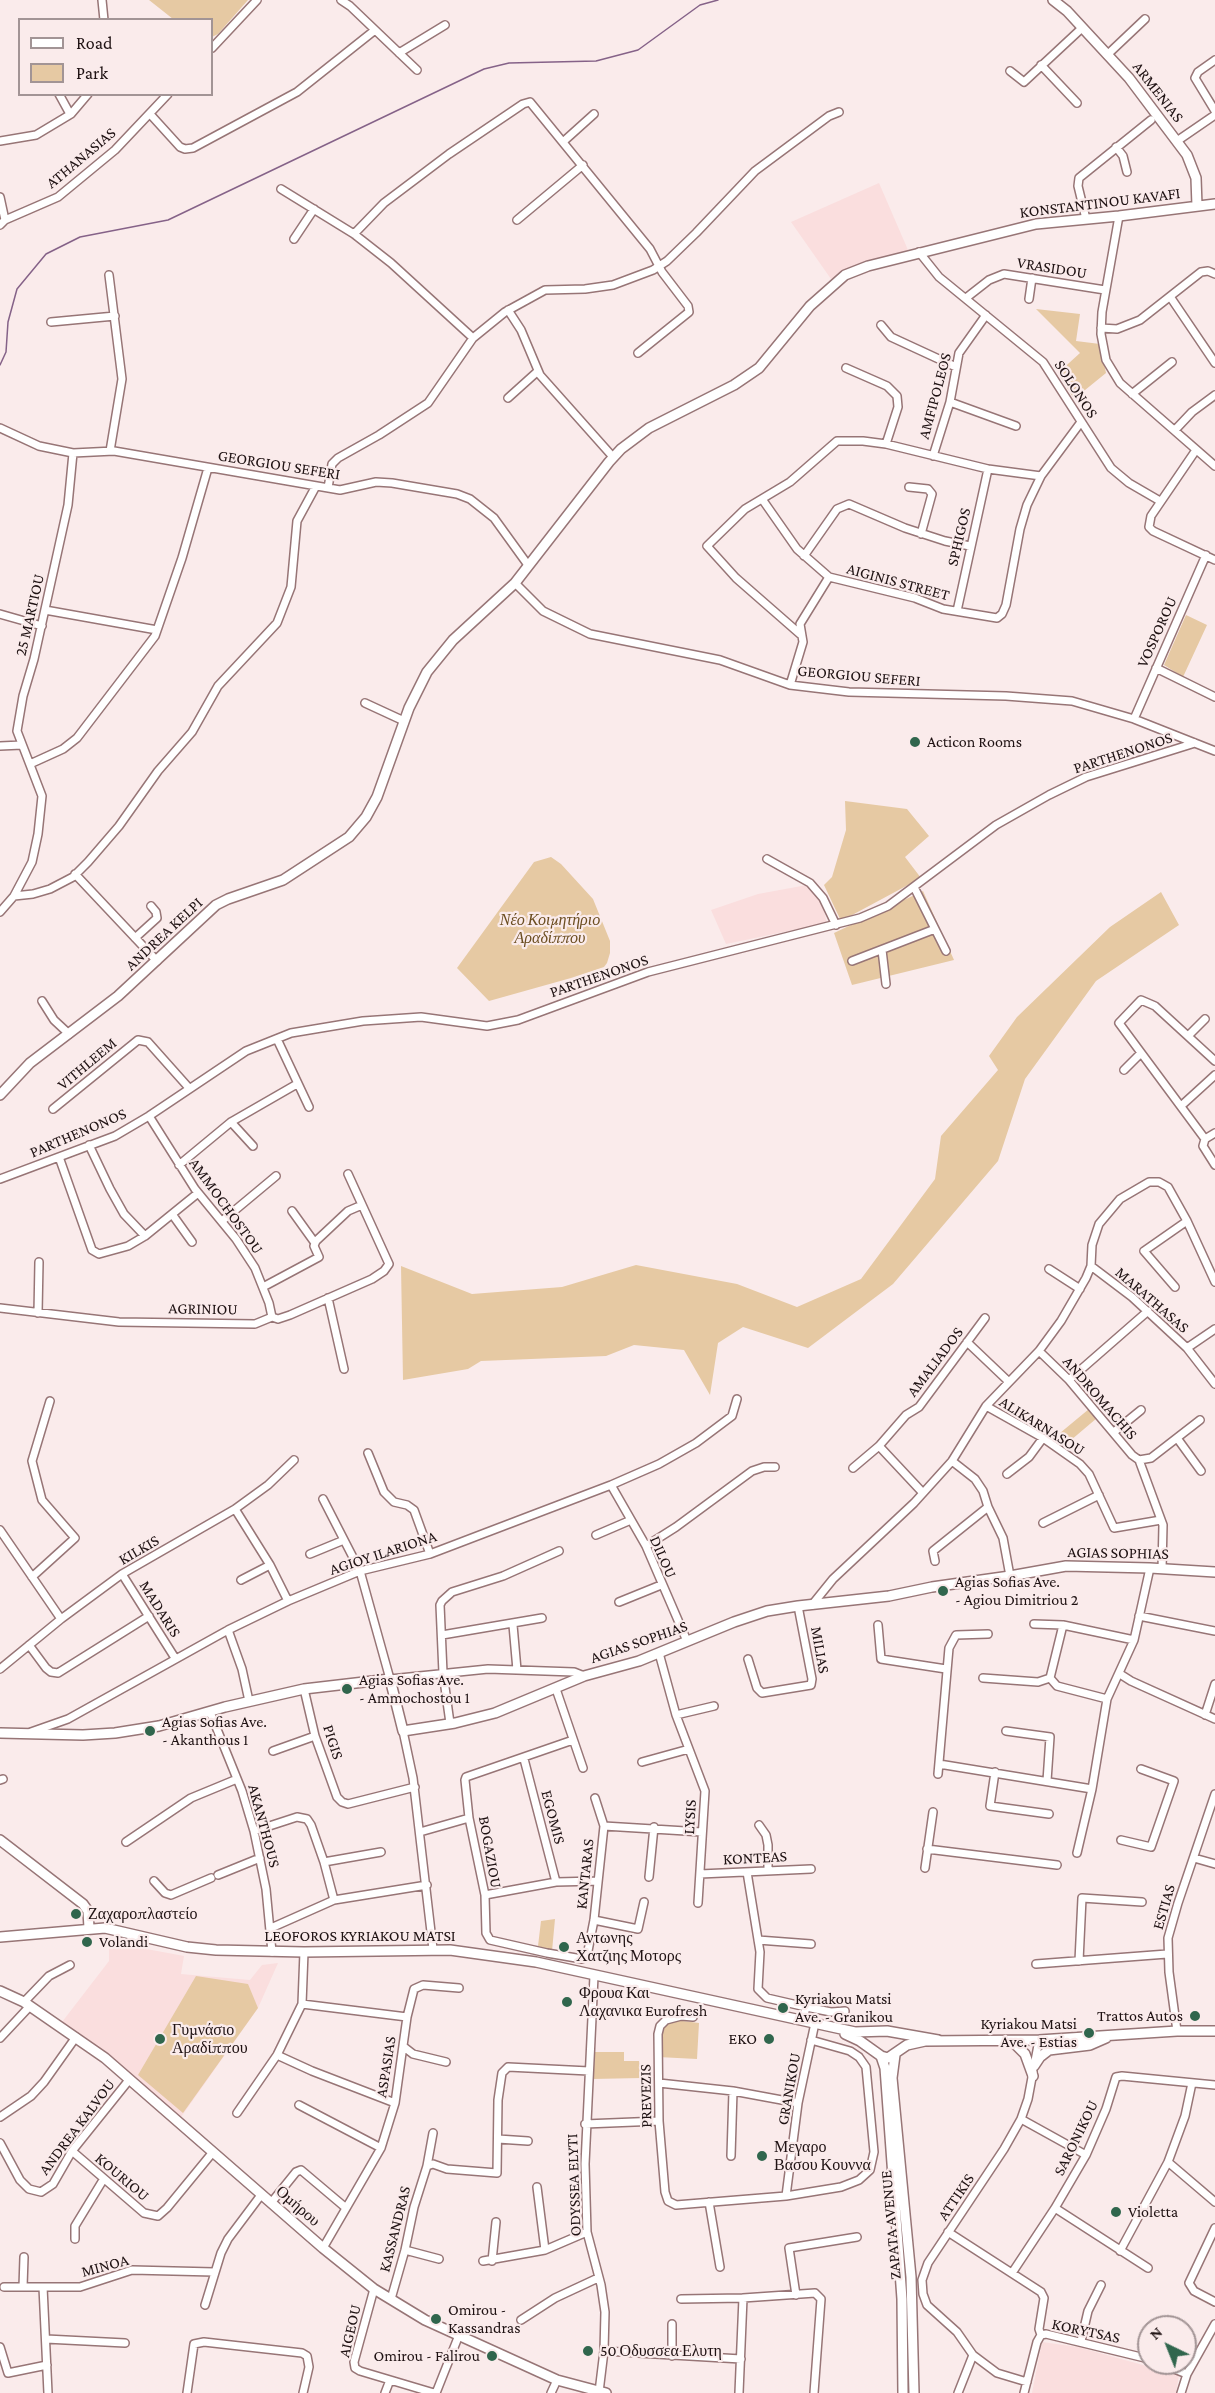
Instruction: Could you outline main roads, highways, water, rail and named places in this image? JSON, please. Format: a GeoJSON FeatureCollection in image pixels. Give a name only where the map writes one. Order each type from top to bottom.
{"type":"FeatureCollection","features":[{"type":"Feature","properties":{"kind":"waterway"},"geometry":{"type":"LineString","coordinates":[[0,365],[6,352],[8,322],[17,289],[46,254],[80,237],[168,220],[484,69],[509,63],[596,61],[638,50],[700,5],[718,0]]}},
{"type":"Feature","properties":{"kind":"place","name":"Acticon Rooms"},"geometry":{"type":"Point","coordinates":[915,742]}},
{"type":"Feature","properties":{"kind":"place","name":"Agias Sofias Ave. - Agiou Dimitriou 2"},"geometry":{"type":"Point","coordinates":[943,1591]}},
{"type":"Feature","properties":{"kind":"place","name":"Agias Sofias Ave. - Ammochostou 1"},"geometry":{"type":"Point","coordinates":[347,1689]}},
{"type":"Feature","properties":{"kind":"place","name":"Agias Sofias Ave. - Akanthous 1"},"geometry":{"type":"Point","coordinates":[150,1731]}},
{"type":"Feature","properties":{"kind":"place","name":"Ζαχαροπλαστείο"},"geometry":{"type":"Point","coordinates":[76,1914]}},
{"type":"Feature","properties":{"kind":"place","name":"Volandi"},"geometry":{"type":"Point","coordinates":[87,1942]}},
{"type":"Feature","properties":{"kind":"place","name":"Αντωνης Χατζιης Μοτορς"},"geometry":{"type":"Point","coordinates":[564,1947]}},
{"type":"Feature","properties":{"kind":"place","name":"Φρουα Και Λαχανικα Eurofresh"},"geometry":{"type":"Point","coordinates":[567,2002]}},
{"type":"Feature","properties":{"kind":"place","name":"Kyriakou Matsi Ave. - Granikou"},"geometry":{"type":"Point","coordinates":[783,2008]}},
{"type":"Feature","properties":{"kind":"place","name":"Trattos Autos"},"geometry":{"type":"Point","coordinates":[1195,2016]}},
{"type":"Feature","properties":{"kind":"place","name":"Kyriakou Matsi Ave. - Estias"},"geometry":{"type":"Point","coordinates":[1089,2033]}},
{"type":"Feature","properties":{"kind":"place","name":"Γυμνάσιο Αραδίππου"},"geometry":{"type":"Point","coordinates":[160,2039]}},
{"type":"Feature","properties":{"kind":"place","name":"EKO"},"geometry":{"type":"Point","coordinates":[769,2039]}},
{"type":"Feature","properties":{"kind":"place","name":"Μεγαρο Βασου Κουννα"},"geometry":{"type":"Point","coordinates":[762,2156]}},
{"type":"Feature","properties":{"kind":"place","name":"Violetta"},"geometry":{"type":"Point","coordinates":[1116,2212]}},
{"type":"Feature","properties":{"kind":"place","name":"Omirou - Kassandras"},"geometry":{"type":"Point","coordinates":[436,2319]}},
{"type":"Feature","properties":{"kind":"place","name":"50 Οδυσσεα Ελυτη"},"geometry":{"type":"Point","coordinates":[588,2351]}},
{"type":"Feature","properties":{"kind":"place","name":"Omirou - Falirou"},"geometry":{"type":"Point","coordinates":[492,2356]}},
{"type":"Feature","properties":{"kind":"park label","name":"Νέο Κοιμητήριο Αραδίππου"},"geometry":{"type":"Point","coordinates":[550,929]}}]}
